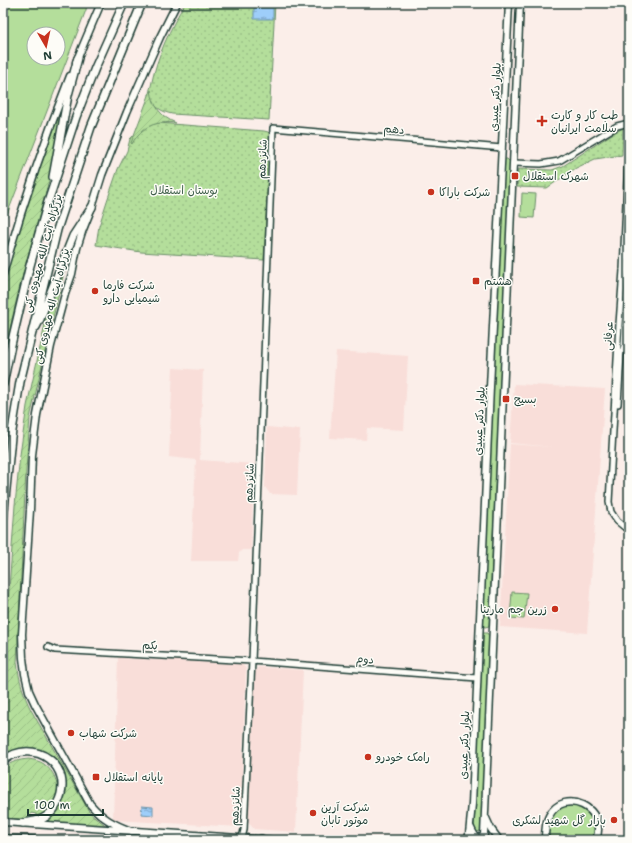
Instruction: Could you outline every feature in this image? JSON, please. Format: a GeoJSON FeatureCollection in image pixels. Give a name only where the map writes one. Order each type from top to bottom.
{"type":"FeatureCollection","features":[{"type":"Feature","properties":{"kind":"highway"},"geometry":{"type":"LineString","coordinates":[[3,384],[29,269],[48,202],[76,118],[124,3]]}},
{"type":"Feature","properties":{"kind":"highway","name":"بزرگراه آیت الله مهدوی کنی"},"geometry":{"type":"LineString","coordinates":[[3,520],[11,437],[20,382],[57,230],[86,142],[142,3]]}},
{"type":"Feature","properties":{"kind":"highway"},"geometry":{"type":"LineString","coordinates":[[48,202],[68,95],[78,58]]}},
{"type":"Feature","properties":{"kind":"highway"},"geometry":{"type":"LineString","coordinates":[[31,335],[40,319],[72,236],[92,207]]}},
{"type":"Feature","properties":{"kind":"highway"},"geometry":{"type":"LineString","coordinates":[[3,762],[12,756],[24,752],[33,752],[43,755],[51,760],[62,777],[63,785],[54,810],[42,818],[23,823]]}},
{"type":"Feature","properties":{"kind":"highway"},"geometry":{"type":"LineString","coordinates":[[3,839],[34,840]]}},
{"type":"Feature","properties":{"kind":"main road"},"geometry":{"type":"LineString","coordinates":[[3,274],[45,142],[63,93],[101,3]]}},
{"type":"Feature","properties":{"kind":"main road","name":"بزرگراه آیت اله مهدوی کنی"},"geometry":{"type":"LineString","coordinates":[[132,830],[109,821],[90,804],[84,794],[30,691],[25,674],[22,634],[32,455],[37,415],[51,346],[72,274],[77,248],[102,175],[127,112],[177,3]]}},
{"type":"Feature","properties":{"kind":"main road","name":"بلوار دکتر عبیدی"},"geometry":{"type":"LineString","coordinates":[[468,840],[470,826],[510,3]]}},
{"type":"Feature","properties":{"kind":"main road","name":"بلوار دکتر عبیدی"},"geometry":{"type":"LineString","coordinates":[[470,826],[476,837],[479,838],[484,835],[520,3]]}},
{"type":"Feature","properties":{"kind":"main road","name":"دهم"},"geometry":{"type":"LineString","coordinates":[[502,148],[513,149]]}},
{"type":"Feature","properties":{"kind":"main road"},"geometry":{"type":"LineString","coordinates":[[545,840],[545,828],[549,815],[559,806],[568,803],[577,803],[585,806],[594,814],[598,825],[596,840]]}},
{"type":"Feature","properties":{"kind":"main road"},"geometry":{"type":"LineString","coordinates":[[485,815],[491,829],[499,840]]}},
{"type":"Feature","properties":{"kind":"main road"},"geometry":{"type":"LineString","coordinates":[[3,822],[270,840]]}},
{"type":"Feature","properties":{"kind":"street"},"geometry":{"type":"LineString","coordinates":[[512,163],[541,164],[560,161],[617,126],[629,124]]}},
{"type":"Feature","properties":{"kind":"street","name":"دهم"},"geometry":{"type":"LineString","coordinates":[[273,128],[502,148]]}},
{"type":"Feature","properties":{"kind":"street","name":"شانزدهم"},"geometry":{"type":"LineString","coordinates":[[242,838],[244,830],[252,661],[273,128]]}},
{"type":"Feature","properties":{"kind":"street","name":"عرفانی"},"geometry":{"type":"LineString","coordinates":[[629,134],[623,270],[618,324],[609,502],[611,512],[617,521],[629,531]]}},
{"type":"Feature","properties":{"kind":"street","name":"عرفانی"},"geometry":{"type":"LineString","coordinates":[[629,252],[624,346],[621,355],[611,506],[614,514],[620,521],[629,527]]}},
{"type":"Feature","properties":{"kind":"street","name":"یکم"},"geometry":{"type":"LineString","coordinates":[[48,647],[55,650],[252,661]]}},
{"type":"Feature","properties":{"kind":"street","name":"دوم"},"geometry":{"type":"LineString","coordinates":[[252,661],[477,678]]}},
{"type":"Feature","properties":{"kind":"shaded area"},"geometry":{"type":"Polygon","coordinates":[[[336,351],[408,356],[404,430],[367,428],[366,440],[330,438],[336,351]]]}},
{"type":"Feature","properties":{"kind":"shaded area"},"geometry":{"type":"Polygon","coordinates":[[[173,368],[203,370],[200,460],[254,464],[251,550],[242,550],[239,553],[238,561],[191,561],[196,460],[169,457],[173,368]]]}},
{"type":"Feature","properties":{"kind":"shaded area"},"geometry":{"type":"Polygon","coordinates":[[[514,384],[605,389],[587,633],[500,627],[510,444],[553,447],[510,443],[514,384]]]}},
{"type":"Feature","properties":{"kind":"shaded area"},"geometry":{"type":"Polygon","coordinates":[[[267,427],[300,430],[297,495],[270,494],[265,487],[267,427]]]}},
{"type":"Feature","properties":{"kind":"shaded area"},"geometry":{"type":"Polygon","coordinates":[[[118,658],[242,664],[246,669],[240,827],[113,820],[118,658]]]}},
{"type":"Feature","properties":{"kind":"shaded area"},"geometry":{"type":"Polygon","coordinates":[[[258,667],[303,670],[296,832],[254,829],[248,822],[255,672],[258,667]]]}},
{"type":"Feature","properties":{"kind":"green space"},"geometry":{"type":"Polygon","coordinates":[[[3,3],[87,3],[86,10],[66,62],[66,26],[26,26],[26,66],[64,66],[3,225],[3,3]]]}},
{"type":"Feature","properties":{"kind":"green space"},"geometry":{"type":"Polygon","coordinates":[[[185,3],[275,3],[269,120],[172,114],[161,110],[152,102],[149,94],[160,53],[185,3]]]}},
{"type":"Feature","properties":{"kind":"green space"},"geometry":{"type":"Polygon","coordinates":[[[151,90],[156,106],[162,114],[166,118],[176,123],[156,124],[145,128],[140,132],[132,144],[131,143],[151,90]]]}},
{"type":"Feature","properties":{"kind":"green space"},"geometry":{"type":"Polygon","coordinates":[[[66,95],[52,170],[27,259],[3,360],[3,286],[40,167],[66,95]]]}},
{"type":"Feature","properties":{"kind":"green space","name":"بوستان استقلال"},"geometry":{"type":"Polygon","coordinates":[[[158,123],[264,131],[270,134],[264,260],[141,252],[96,245],[99,226],[107,201],[118,169],[127,151],[130,139],[135,134],[150,125],[158,123]]]}},
{"type":"Feature","properties":{"kind":"green space"},"geometry":{"type":"Polygon","coordinates":[[[623,128],[622,155],[595,159],[576,168],[547,188],[517,187],[518,169],[552,170],[563,166],[623,128]]]}},
{"type":"Feature","properties":{"kind":"green space"},"geometry":{"type":"Polygon","coordinates":[[[504,159],[507,159],[510,162],[489,626],[485,627],[482,624],[504,159]]]}},
{"type":"Feature","properties":{"kind":"green space"},"geometry":{"type":"Polygon","coordinates":[[[522,193],[536,194],[534,218],[521,217],[522,193]]]}},
{"type":"Feature","properties":{"kind":"green space"},"geometry":{"type":"Polygon","coordinates":[[[69,253],[30,418],[26,470],[17,662],[22,687],[31,710],[90,813],[109,828],[45,824],[57,812],[63,802],[65,786],[58,764],[40,751],[3,759],[3,674],[20,455],[27,406],[47,312],[69,253]]]}},
{"type":"Feature","properties":{"kind":"green space"},"geometry":{"type":"Polygon","coordinates":[[[512,592],[527,593],[524,619],[510,618],[512,592]]]}},
{"type":"Feature","properties":{"kind":"green space"},"geometry":{"type":"Polygon","coordinates":[[[483,633],[487,633],[489,636],[481,830],[477,832],[474,830],[481,637],[483,633]]]}},
{"type":"Feature","properties":{"kind":"green space"},"geometry":{"type":"Polygon","coordinates":[[[29,759],[42,763],[53,773],[57,784],[57,797],[51,808],[36,819],[36,814],[31,813],[30,820],[3,818],[3,769],[15,761],[29,759]]]}},
{"type":"Feature","properties":{"kind":"green space"},"geometry":{"type":"Polygon","coordinates":[[[567,805],[583,807],[596,822],[594,840],[546,840],[547,824],[557,809],[567,805]]]}},
{"type":"Feature","properties":{"kind":"water"},"geometry":{"type":"Polygon","coordinates":[[[254,8],[273,8],[273,19],[254,19],[254,8]]]}},
{"type":"Feature","properties":{"kind":"water"},"geometry":{"type":"Polygon","coordinates":[[[142,806],[153,807],[153,815],[141,814],[142,806]]]}},
{"type":"Feature","properties":{"kind":"place","name":"طب کار و کارت سلامت ایرانیان"},"geometry":{"type":"Point","coordinates":[542,121]}},
{"type":"Feature","properties":{"kind":"place","name":"شهرک استقلال"},"geometry":{"type":"Point","coordinates":[515,176]}},
{"type":"Feature","properties":{"kind":"place","name":"شرکت باراکا"},"geometry":{"type":"Point","coordinates":[431,192]}},
{"type":"Feature","properties":{"kind":"place","name":"هشتم"},"geometry":{"type":"Point","coordinates":[476,281]}},
{"type":"Feature","properties":{"kind":"place","name":"شرکت فارما شیمیایی دارو"},"geometry":{"type":"Point","coordinates":[95,291]}},
{"type":"Feature","properties":{"kind":"place","name":"بسیج"},"geometry":{"type":"Point","coordinates":[506,399]}},
{"type":"Feature","properties":{"kind":"place","name":"زرین جم مارینا"},"geometry":{"type":"Point","coordinates":[555,609]}},
{"type":"Feature","properties":{"kind":"place","name":"شرکت شهاب"},"geometry":{"type":"Point","coordinates":[71,733]}},
{"type":"Feature","properties":{"kind":"place","name":"رامک خودرو"},"geometry":{"type":"Point","coordinates":[368,757]}},
{"type":"Feature","properties":{"kind":"place","name":"پایانه استقلال"},"geometry":{"type":"Point","coordinates":[96,777]}},
{"type":"Feature","properties":{"kind":"place","name":"شرکت آرین موتور تابان"},"geometry":{"type":"Point","coordinates":[313,813]}},
{"type":"Feature","properties":{"kind":"place","name":"بازار گل شهید لشکری"},"geometry":{"type":"Point","coordinates":[614,820]}}]}
